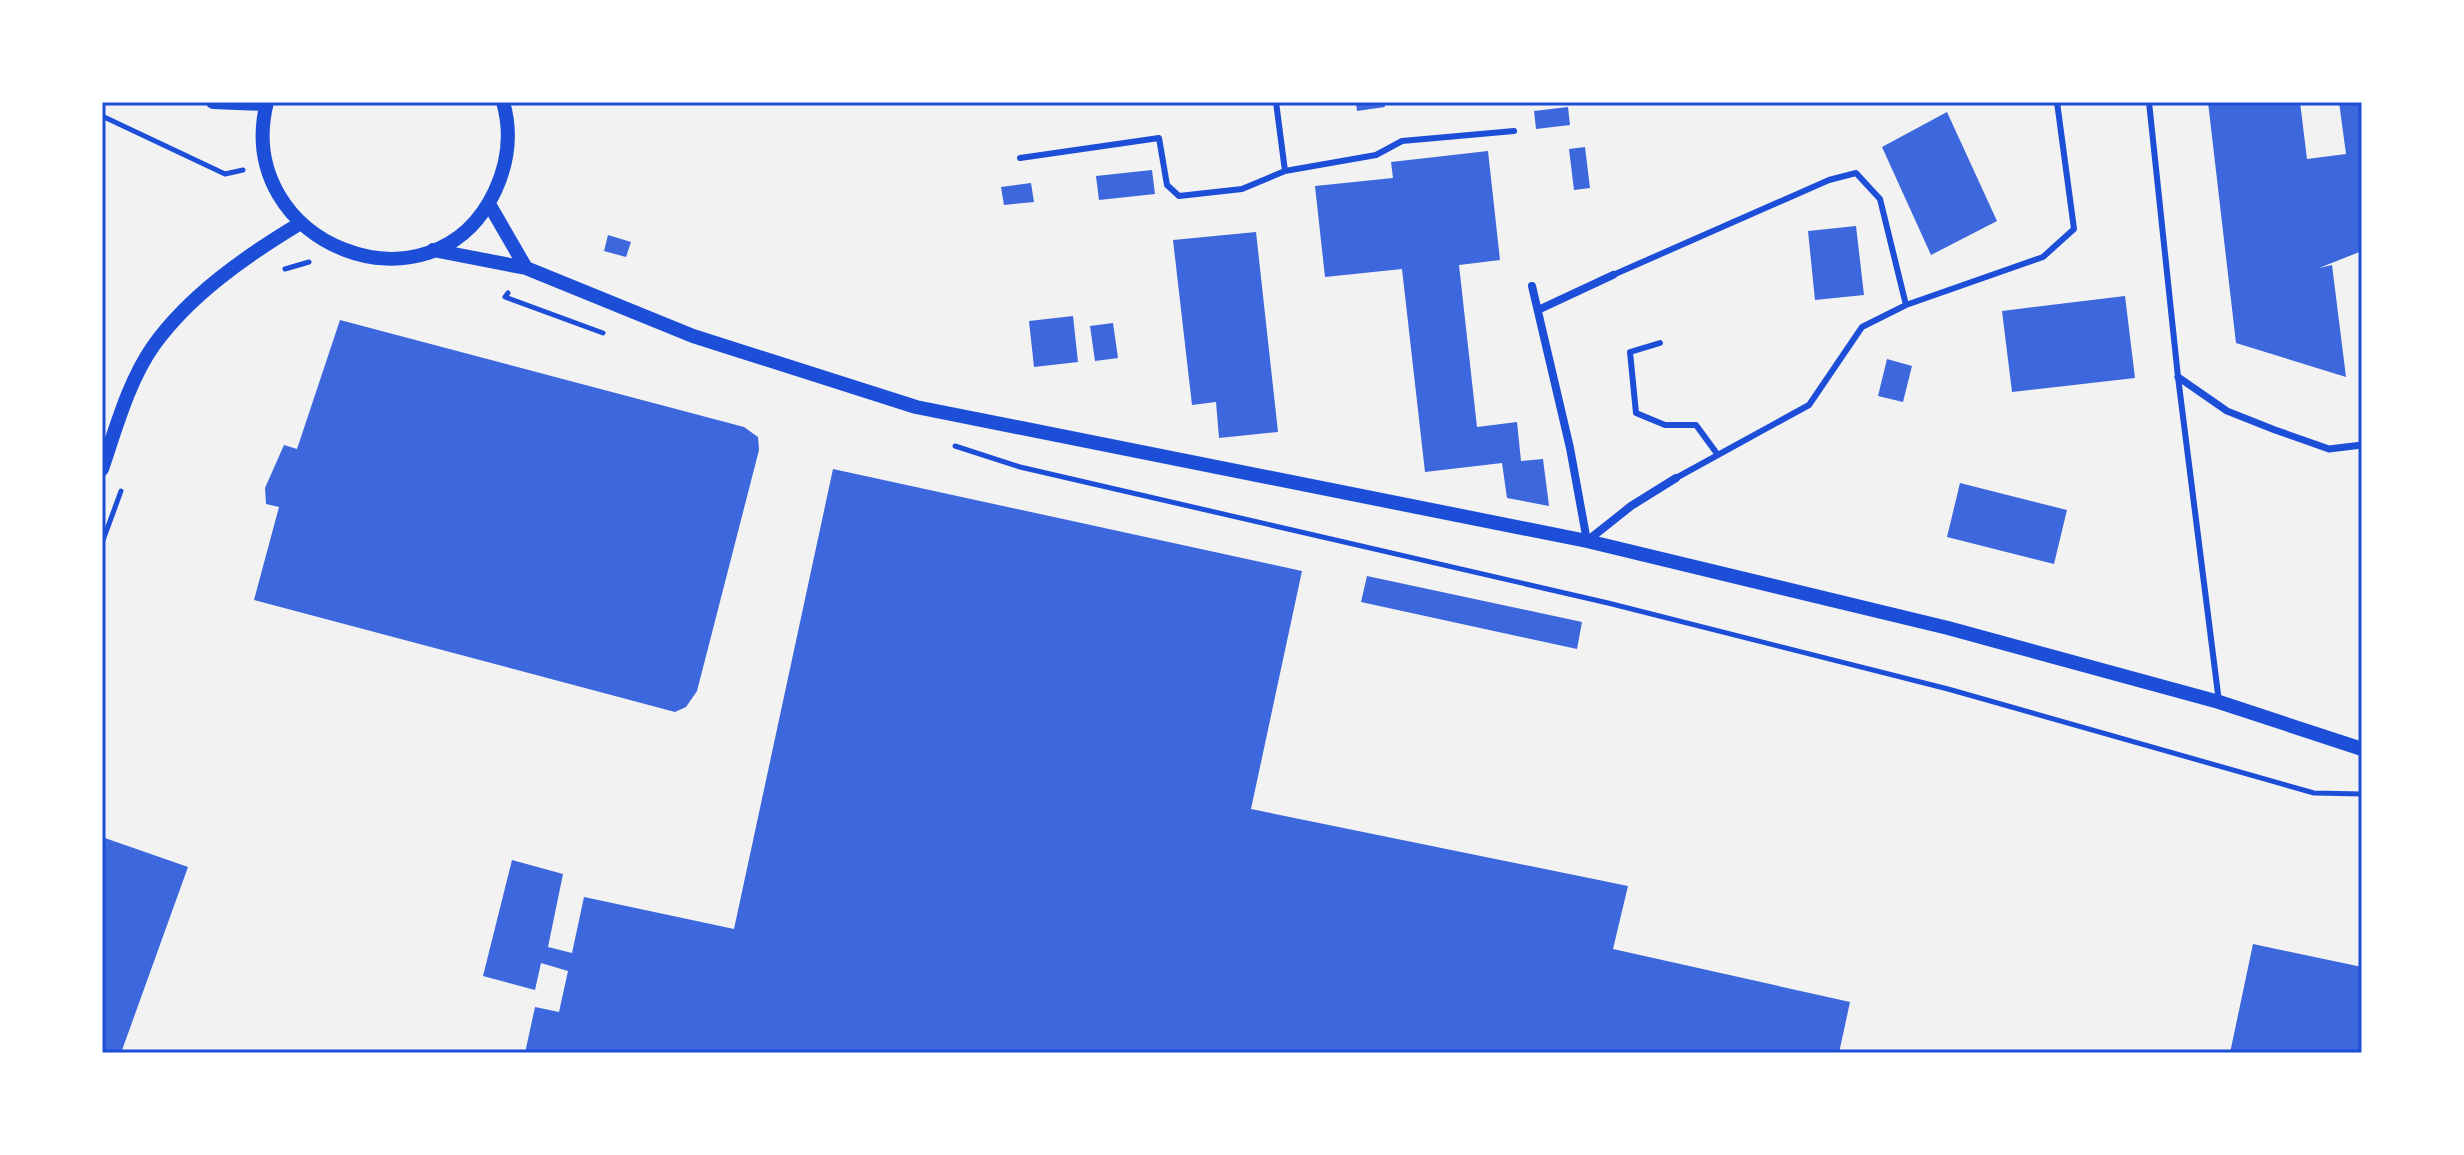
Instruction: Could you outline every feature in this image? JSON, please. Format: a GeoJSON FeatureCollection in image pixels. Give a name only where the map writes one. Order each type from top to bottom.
{"type":"FeatureCollection","features":[{"type":"Feature","properties":{"kind":"street"},"geometry":{"type":"LineString","coordinates":[[213,102],[267,103],[262,135],[266,166],[278,197],[299,224],[328,245],[362,257],[398,259],[433,250],[464,231],[489,204],[503,173],[507,150],[505,103]]}},
{"type":"Feature","properties":{"kind":"street"},"geometry":{"type":"LineString","coordinates":[[489,204],[526,268]]}},
{"type":"Feature","properties":{"kind":"street"},"geometry":{"type":"LineString","coordinates":[[102,469],[123,410],[153,346],[200,294],[299,224]]}},
{"type":"Feature","properties":{"kind":"street"},"geometry":{"type":"LineString","coordinates":[[433,250],[526,268],[693,336],[916,407],[1587,541],[1948,628],[2219,702],[2362,749]]}},
{"type":"Feature","properties":{"kind":"street"},"geometry":{"type":"LineString","coordinates":[[1538,310],[1613,275]]}},
{"type":"Feature","properties":{"kind":"street"},"geometry":{"type":"LineString","coordinates":[[1532,286],[1570,448],[1587,541]]}},
{"type":"Feature","properties":{"kind":"street"},"geometry":{"type":"LineString","coordinates":[[2178,377],[2227,411],[2275,430],[2329,449],[2362,445]]}},
{"type":"Feature","properties":{"kind":"street"},"geometry":{"type":"LineString","coordinates":[[1587,541],[1631,506],[1676,478]]}},
{"type":"Feature","properties":{"kind":"lane"},"geometry":{"type":"LineString","coordinates":[[1276,102],[1285,171]]}},
{"type":"Feature","properties":{"kind":"lane"},"geometry":{"type":"LineString","coordinates":[[1676,478],[1809,405],[1862,327],[1906,305],[2043,257],[2074,229],[2057,102]]}},
{"type":"Feature","properties":{"kind":"lane"},"geometry":{"type":"LineString","coordinates":[[2149,102],[2178,377],[2219,702]]}},
{"type":"Feature","properties":{"kind":"lane"},"geometry":{"type":"LineString","coordinates":[[1020,158],[1159,138],[1167,185],[1179,196],[1242,189],[1285,171],[1376,155],[1402,141],[1514,131]]}},
{"type":"Feature","properties":{"kind":"lane"},"geometry":{"type":"LineString","coordinates":[[1613,275],[1829,180],[1856,173],[1880,199],[1906,305]]}},
{"type":"Feature","properties":{"kind":"lane"},"geometry":{"type":"LineString","coordinates":[[1660,343],[1630,352],[1636,413],[1665,425],[1696,425],[1718,455]]}},
{"type":"Feature","properties":{"kind":"path"},"geometry":{"type":"LineString","coordinates":[[102,116],[225,174],[266,166]]}},
{"type":"Feature","properties":{"kind":"path"},"geometry":{"type":"LineString","coordinates":[[280,270],[308,261],[321,264]]}},
{"type":"Feature","properties":{"kind":"path"},"geometry":{"type":"LineString","coordinates":[[505,297],[526,268]]}},
{"type":"Feature","properties":{"kind":"path"},"geometry":{"type":"LineString","coordinates":[[493,291],[606,334]]}},
{"type":"Feature","properties":{"kind":"path"},"geometry":{"type":"LineString","coordinates":[[944,443],[1020,467],[1608,603],[1933,685],[2314,793],[2362,794]]}},
{"type":"Feature","properties":{"kind":"path"},"geometry":{"type":"LineString","coordinates":[[102,543],[123,485]]}},
{"type":"Feature","properties":{"kind":"building"},"geometry":{"type":"Polygon","coordinates":[[[1356,102],[1384,102],[1385,107],[1357,111],[1356,102]]]}},
{"type":"Feature","properties":{"kind":"building"},"geometry":{"type":"Polygon","coordinates":[[[2208,102],[2300,102],[2307,159],[2346,154],[2339,102],[2362,102],[2362,251],[2319,268],[2332,265],[2346,377],[2236,343],[2208,102]]]}},
{"type":"Feature","properties":{"kind":"building"},"geometry":{"type":"Polygon","coordinates":[[[1568,107],[1570,125],[1536,129],[1534,111],[1568,107]]]}},
{"type":"Feature","properties":{"kind":"building"},"geometry":{"type":"Polygon","coordinates":[[[1947,112],[1997,221],[1931,255],[1882,147],[1947,112]]]}},
{"type":"Feature","properties":{"kind":"building"},"geometry":{"type":"Polygon","coordinates":[[[1585,147],[1590,188],[1574,190],[1569,149],[1585,147]]]}},
{"type":"Feature","properties":{"kind":"building"},"geometry":{"type":"Polygon","coordinates":[[[1488,151],[1500,260],[1459,265],[1477,427],[1517,422],[1521,461],[1543,459],[1549,506],[1507,498],[1502,463],[1425,472],[1402,269],[1325,277],[1315,186],[1393,178],[1391,162],[1488,151]]]}},
{"type":"Feature","properties":{"kind":"building"},"geometry":{"type":"Polygon","coordinates":[[[1152,170],[1155,194],[1099,200],[1096,176],[1152,170]]]}},
{"type":"Feature","properties":{"kind":"building"},"geometry":{"type":"Polygon","coordinates":[[[1031,183],[1034,202],[1004,205],[1001,187],[1031,183]]]}},
{"type":"Feature","properties":{"kind":"building"},"geometry":{"type":"Polygon","coordinates":[[[1856,226],[1864,295],[1815,300],[1808,231],[1856,226]]]}},
{"type":"Feature","properties":{"kind":"building"},"geometry":{"type":"Polygon","coordinates":[[[1256,232],[1278,432],[1219,438],[1216,402],[1192,405],[1173,240],[1256,232]]]}},
{"type":"Feature","properties":{"kind":"building"},"geometry":{"type":"Polygon","coordinates":[[[608,235],[631,242],[626,257],[604,251],[608,235]]]}},
{"type":"Feature","properties":{"kind":"building"},"geometry":{"type":"Polygon","coordinates":[[[2125,296],[2135,378],[2012,392],[2002,311],[2125,296]]]}},
{"type":"Feature","properties":{"kind":"building"},"geometry":{"type":"Polygon","coordinates":[[[1073,316],[1078,362],[1034,367],[1029,321],[1073,316]]]}},
{"type":"Feature","properties":{"kind":"building"},"geometry":{"type":"Polygon","coordinates":[[[340,320],[744,427],[758,437],[759,450],[697,691],[686,707],[675,712],[254,600],[279,507],[266,504],[265,488],[284,445],[297,449],[340,320]]]}},
{"type":"Feature","properties":{"kind":"building"},"geometry":{"type":"Polygon","coordinates":[[[1113,323],[1118,358],[1095,361],[1090,326],[1113,323]]]}},
{"type":"Feature","properties":{"kind":"building"},"geometry":{"type":"Polygon","coordinates":[[[1887,359],[1912,366],[1903,402],[1878,396],[1887,359]]]}},
{"type":"Feature","properties":{"kind":"building"},"geometry":{"type":"Polygon","coordinates":[[[833,469],[1302,571],[1251,809],[1628,886],[1613,949],[1850,1002],[1839,1053],[525,1053],[535,1007],[559,1012],[568,971],[541,963],[535,990],[483,976],[512,860],[563,874],[548,947],[572,953],[584,897],[734,929],[833,469]]]}},
{"type":"Feature","properties":{"kind":"building"},"geometry":{"type":"Polygon","coordinates":[[[1960,483],[2067,510],[2054,564],[1947,537],[1960,483]]]}},
{"type":"Feature","properties":{"kind":"building"},"geometry":{"type":"Polygon","coordinates":[[[1367,576],[1582,622],[1577,649],[1361,602],[1367,576]]]}},
{"type":"Feature","properties":{"kind":"building"},"geometry":{"type":"Polygon","coordinates":[[[102,837],[188,867],[121,1053],[102,1053],[102,837]]]}},
{"type":"Feature","properties":{"kind":"building"},"geometry":{"type":"Polygon","coordinates":[[[2253,944],[2362,967],[2362,1053],[2230,1053],[2253,944]]]}}]}
